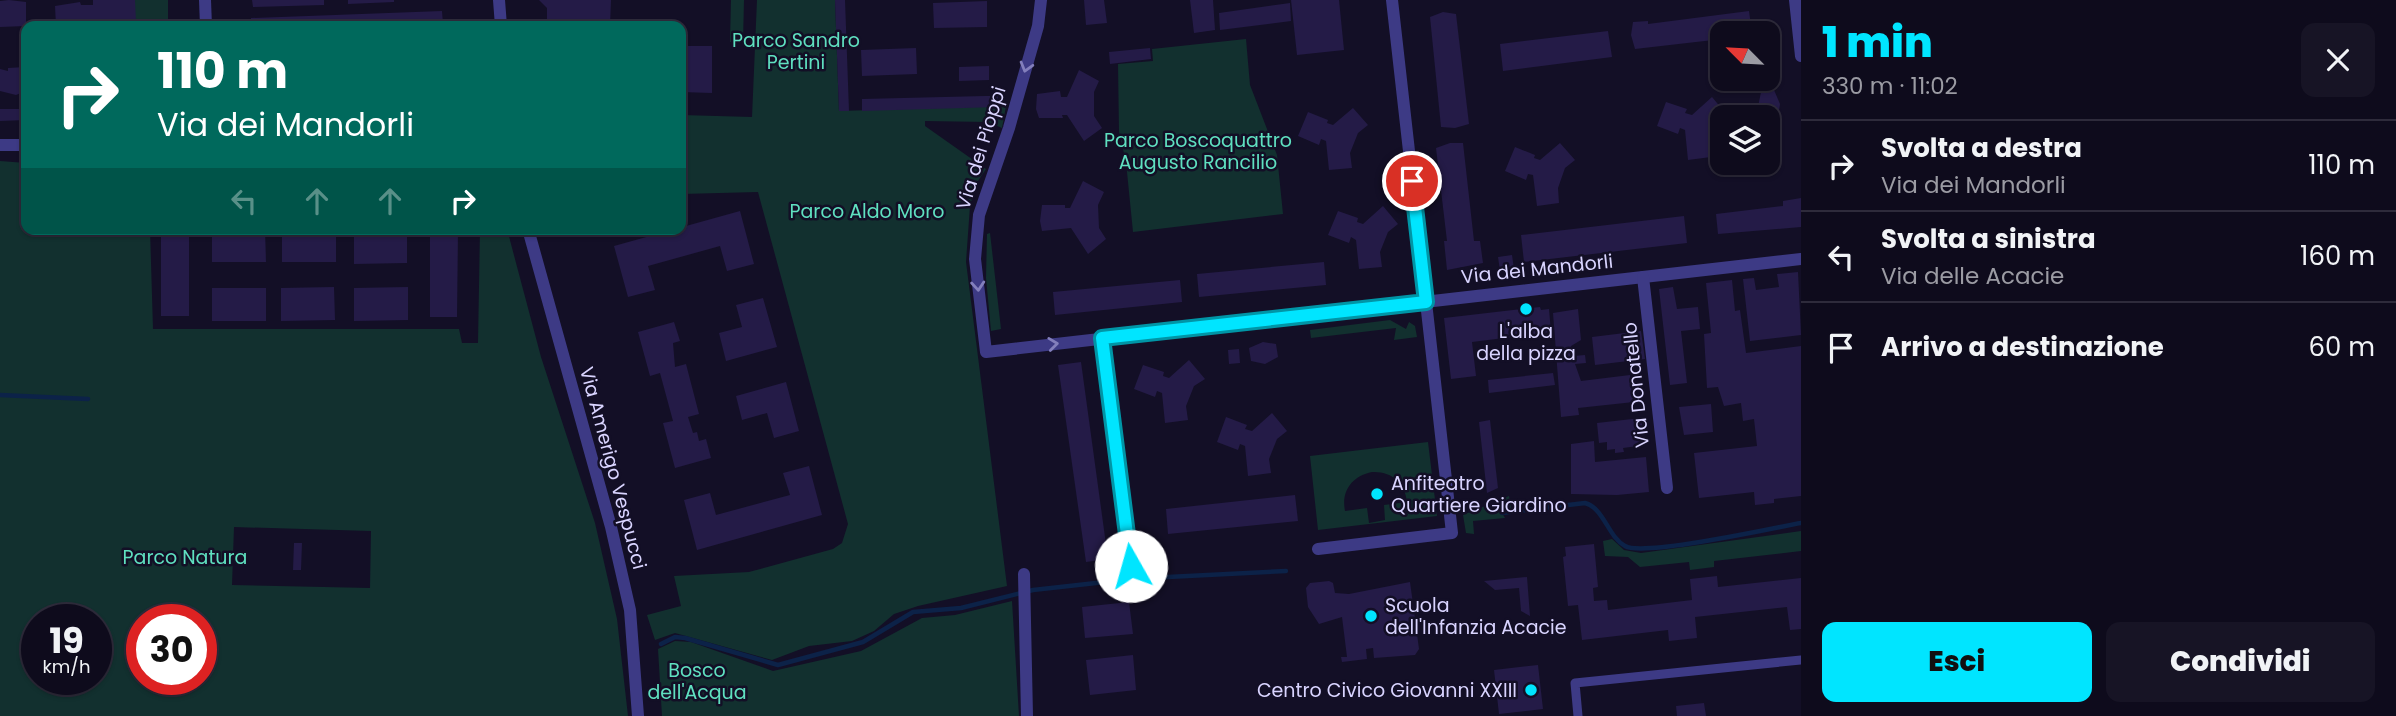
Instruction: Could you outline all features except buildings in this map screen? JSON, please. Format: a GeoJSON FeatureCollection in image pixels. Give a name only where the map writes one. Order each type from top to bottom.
{"type":"FeatureCollection","features":[{"type":"Feature","properties":{"kind":"street"},"geometry":{"type":"LineString","coordinates":[[205,0],[206,21]]}},
{"type":"Feature","properties":{"kind":"street"},"geometry":{"type":"LineString","coordinates":[[499,0],[501,21]]}},
{"type":"Feature","properties":{"kind":"street","name":"Via dei Pioppi"},"geometry":{"type":"LineString","coordinates":[[986,352],[975,259],[979,215],[1009,128],[1038,26],[1041,0]]}},
{"type":"Feature","properties":{"kind":"street"},"geometry":{"type":"LineString","coordinates":[[1318,549],[1452,533],[1391,0]]}},
{"type":"Feature","properties":{"kind":"street"},"geometry":{"type":"LineString","coordinates":[[1795,0],[1801,56]]}},
{"type":"Feature","properties":{"kind":"street"},"geometry":{"type":"LineString","coordinates":[[0,145],[21,145]]}},
{"type":"Feature","properties":{"kind":"street","name":"Via Amerigo Vespucci"},"geometry":{"type":"LineString","coordinates":[[529,235],[611,527],[634,628],[638,716]]}},
{"type":"Feature","properties":{"kind":"street","name":"Via dei Mandorli"},"geometry":{"type":"LineString","coordinates":[[986,352],[1801,259]]}},
{"type":"Feature","properties":{"kind":"street","name":"Via Donatello"},"geometry":{"type":"LineString","coordinates":[[1643,277],[1667,488]]}},
{"type":"Feature","properties":{"kind":"street"},"geometry":{"type":"LineString","coordinates":[[1102,338],[1132,582]]}},
{"type":"Feature","properties":{"kind":"street"},"geometry":{"type":"LineString","coordinates":[[1024,574],[1027,716]]}},
{"type":"Feature","properties":{"kind":"street"},"geometry":{"type":"LineString","coordinates":[[1578,716],[1575,682],[1801,660]]}},
{"type":"Feature","properties":{"kind":"green space"},"geometry":{"type":"Polygon","coordinates":[[[135,0],[168,0],[168,21],[134,21],[135,0]]]}},
{"type":"Feature","properties":{"kind":"green space"},"geometry":{"type":"Polygon","coordinates":[[[731,0],[744,0],[743,42],[730,42],[731,0]]]}},
{"type":"Feature","properties":{"kind":"green space","name":"Parco Aldo Moro"},"geometry":{"type":"Polygon","coordinates":[[[757,0],[835,0],[839,111],[1006,106],[1002,128],[988,122],[925,121],[925,126],[986,169],[976,184],[970,206],[966,262],[1007,586],[918,606],[894,614],[874,631],[852,641],[809,646],[772,660],[675,633],[655,640],[647,615],[681,606],[674,576],[749,572],[833,549],[842,543],[848,524],[758,192],[686,194],[686,115],[752,117],[757,0]]]}},
{"type":"Feature","properties":{"kind":"green space","name":"Parco Boscoquattro Augusto Rancilio"},"geometry":{"type":"Polygon","coordinates":[[[1246,39],[1250,85],[1277,155],[1283,214],[1133,232],[1126,162],[1119,132],[1118,64],[1153,61],[1152,49],[1246,39]]]}},
{"type":"Feature","properties":{"kind":"green space","name":"Parco Natura"},"geometry":{"type":"Polygon","coordinates":[[[0,161],[21,163],[21,235],[150,235],[153,329],[459,329],[462,343],[478,343],[480,235],[509,235],[541,357],[595,523],[617,619],[628,716],[0,716],[0,161]],[[234,527],[232,585],[370,588],[371,531],[234,527]]]}},
{"type":"Feature","properties":{"kind":"green space"},"geometry":{"type":"Polygon","coordinates":[[[990,233],[1001,329],[991,331],[986,278],[987,234],[990,233]]]}},
{"type":"Feature","properties":{"kind":"green space"},"geometry":{"type":"Polygon","coordinates":[[[1390,320],[1406,329],[1409,322],[1415,326],[1417,337],[1394,340],[1396,328],[1311,338],[1310,330],[1390,320]]]}},
{"type":"Feature","properties":{"kind":"green space"},"geometry":{"type":"Polygon","coordinates":[[[1428,442],[1437,516],[1318,530],[1310,456],[1428,442]],[[1379,472],[1359,477],[1350,486],[1345,497],[1345,511],[1367,508],[1369,523],[1385,520],[1384,505],[1407,502],[1400,484],[1391,476],[1379,472]]]}},
{"type":"Feature","properties":{"kind":"green space"},"geometry":{"type":"Polygon","coordinates":[[[1509,496],[1511,508],[1501,511],[1505,518],[1473,521],[1474,534],[1466,533],[1463,515],[1509,496]]]}},
{"type":"Feature","properties":{"kind":"green space"},"geometry":{"type":"Polygon","coordinates":[[[1801,531],[1801,551],[1714,561],[1714,567],[1690,570],[1689,562],[1640,567],[1628,557],[1605,556],[1603,541],[1612,539],[1624,550],[1641,553],[1801,531]]]}},
{"type":"Feature","properties":{"kind":"green space","name":"Bosco dell'Acqua"},"geometry":{"type":"Polygon","coordinates":[[[1012,601],[1019,716],[662,716],[658,649],[675,641],[691,642],[773,671],[861,651],[922,618],[955,615],[1012,601]]]}},
{"type":"Feature","properties":{"kind":"waterway"},"geometry":{"type":"LineString","coordinates":[[0,395],[88,399]]}},
{"type":"Feature","properties":{"kind":"waterway"},"geometry":{"type":"LineString","coordinates":[[1502,513],[1585,503],[1602,516],[1619,542],[1637,548],[1681,545],[1801,523]]}},
{"type":"Feature","properties":{"kind":"waterway"},"geometry":{"type":"LineString","coordinates":[[1148,578],[1286,571]]}},
{"type":"Feature","properties":{"kind":"waterway"},"geometry":{"type":"LineString","coordinates":[[661,644],[675,637],[685,638],[778,665],[863,642],[913,612],[961,608],[1033,590],[1114,581]]}},
{"type":"Feature","properties":{"kind":"place","name":"L'alba della pizza"},"geometry":{"type":"Point","coordinates":[1526,309]}},
{"type":"Feature","properties":{"kind":"place","name":"Anfiteatro Quartiere Giardino"},"geometry":{"type":"Point","coordinates":[1377,494]}},
{"type":"Feature","properties":{"kind":"place","name":"Scuola dell'Infanzia Acacie"},"geometry":{"type":"Point","coordinates":[1371,616]}},
{"type":"Feature","properties":{"kind":"place","name":"Centro Civico Giovanni XXIII"},"geometry":{"type":"Point","coordinates":[1531,690]}},
{"type":"Feature","properties":{"kind":"route"},"geometry":{"type":"LineString","coordinates":[[1131,566],[1102,338],[1426,302],[1412,181]]}},
{"type":"Feature","properties":{"kind":"park label","name":"Parco Sandro Pertini"},"geometry":{"type":"Point","coordinates":[796,51]}}]}
